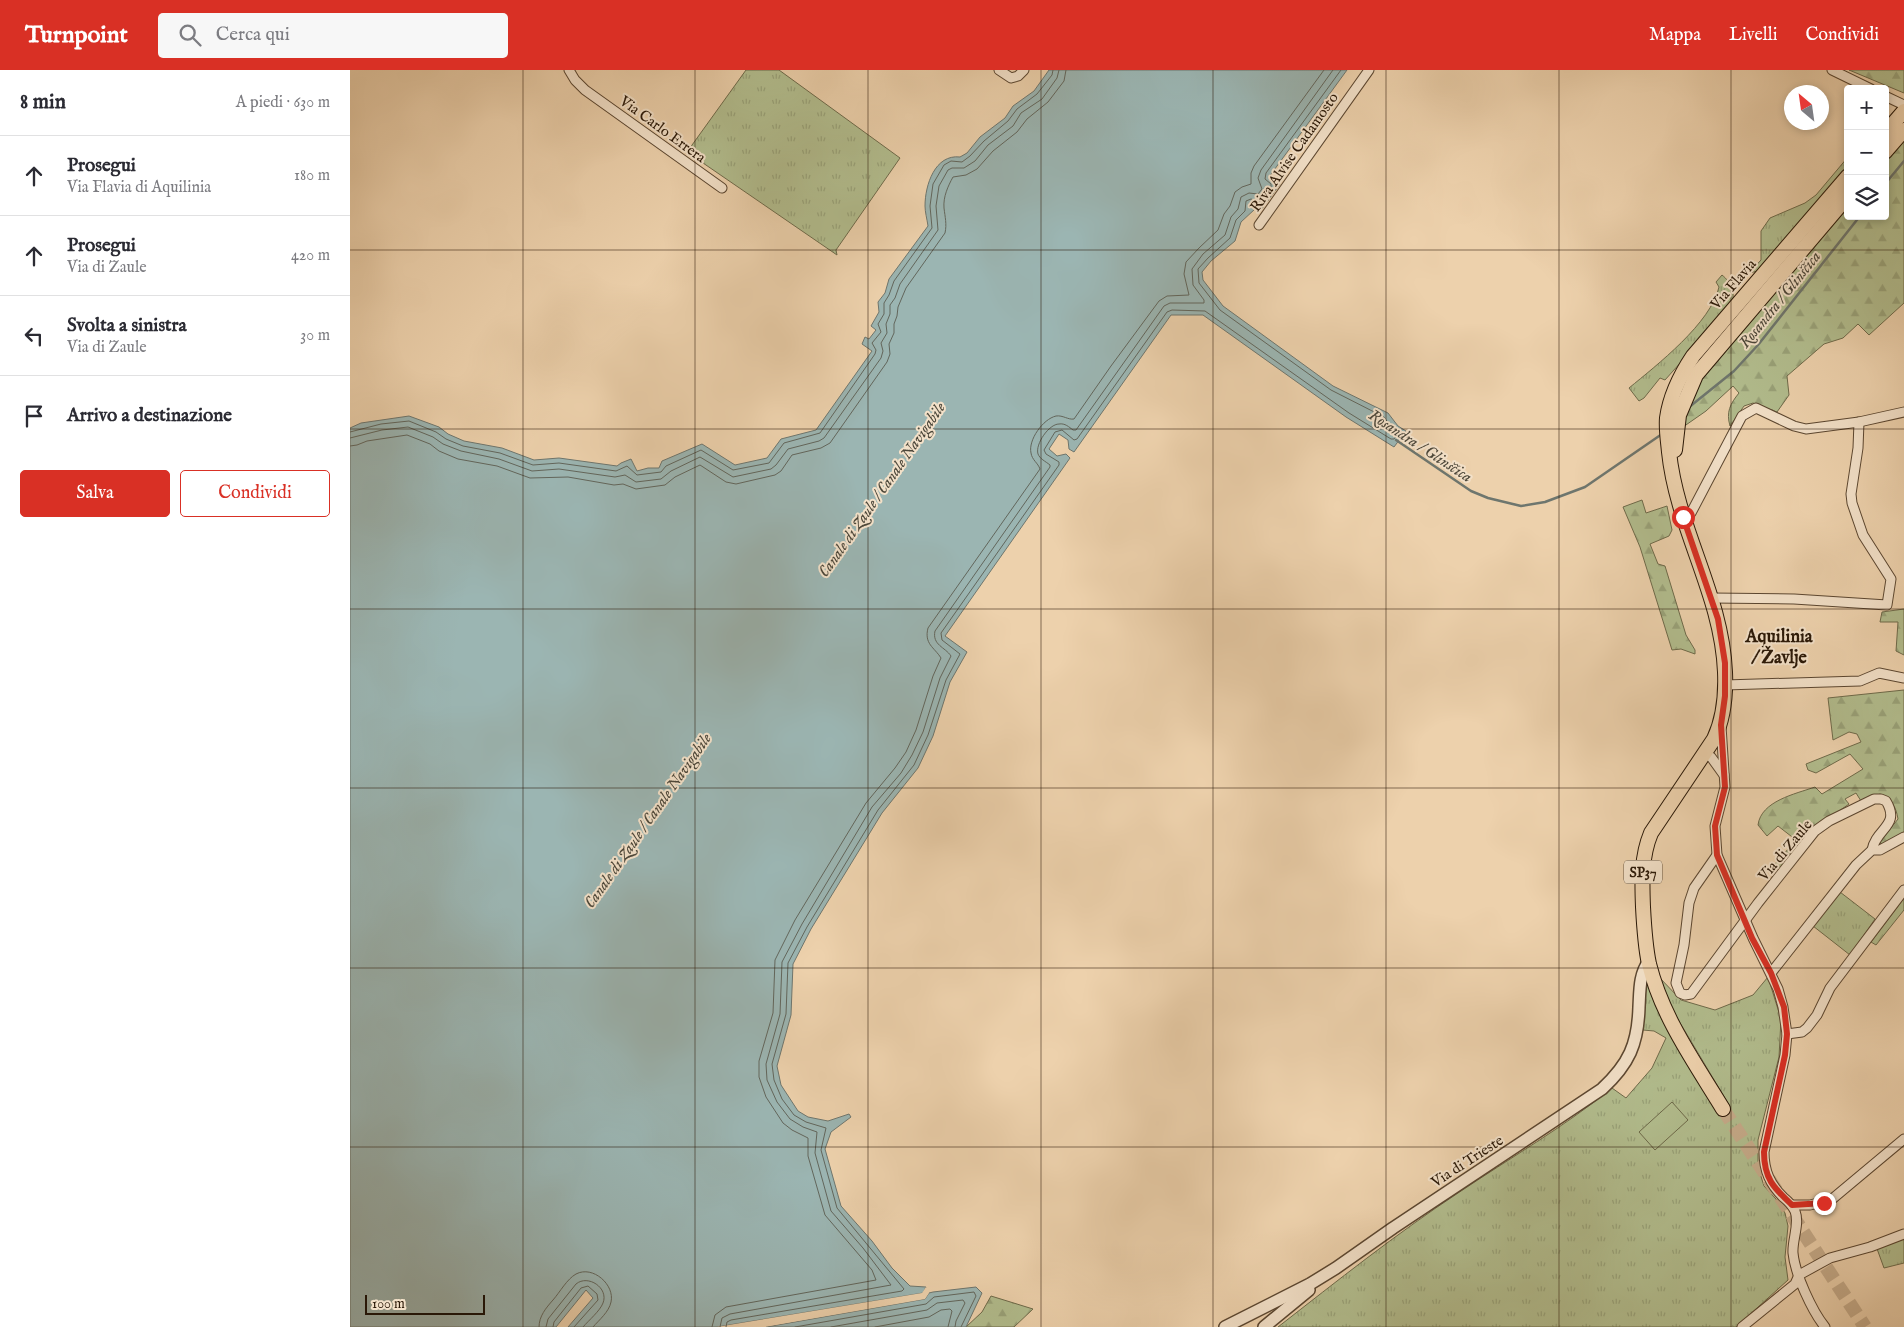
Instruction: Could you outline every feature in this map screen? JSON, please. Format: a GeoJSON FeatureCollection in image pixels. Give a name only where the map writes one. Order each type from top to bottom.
{"type":"FeatureCollection","features":[{"type":"Feature","properties":{"kind":"main road"},"geometry":{"type":"LineString","coordinates":[[1888,130],[1904,111]]}},
{"type":"Feature","properties":{"kind":"main road"},"geometry":{"type":"LineString","coordinates":[[1889,147],[1904,130]]}},
{"type":"Feature","properties":{"kind":"main road","name":"Via Flavia"},"geometry":{"type":"LineString","coordinates":[[1673,480],[1667,417],[1685,367],[1844,181]]}},
{"type":"Feature","properties":{"kind":"main road","name":"Via Flavia"},"geometry":{"type":"LineString","coordinates":[[1673,480],[1679,415],[1688,393],[1703,366],[1844,201]]}},
{"type":"Feature","properties":{"kind":"main road","name":"SP37"},"geometry":{"type":"LineString","coordinates":[[1673,480],[1683,517],[1712,598],[1720,630],[1725,663],[1725,685],[1721,725],[1706,753],[1651,833],[1643,859],[1642,891],[1649,962],[1658,992],[1670,1019],[1723,1109]]}},
{"type":"Feature","properties":{"kind":"street","name":"Via Carlo Errera"},"geometry":{"type":"LineString","coordinates":[[569,70],[575,80],[585,90],[722,188]]}},
{"type":"Feature","properties":{"kind":"street"},"geometry":{"type":"LineString","coordinates":[[999,70],[1008,77],[1014,78],[1024,70]]}},
{"type":"Feature","properties":{"kind":"street","name":"Riva Alvise Cadamosto"},"geometry":{"type":"LineString","coordinates":[[1259,225],[1369,70]]}},
{"type":"Feature","properties":{"kind":"street"},"geometry":{"type":"LineString","coordinates":[[1832,70],[1863,85]]}},
{"type":"Feature","properties":{"kind":"street"},"geometry":{"type":"LineString","coordinates":[[1889,98],[1904,104]]}},
{"type":"Feature","properties":{"kind":"street"},"geometry":{"type":"LineString","coordinates":[[1683,517],[1691,513],[1742,416],[1747,412],[1756,408],[1794,426],[1806,429],[1859,422],[1904,412]]}},
{"type":"Feature","properties":{"kind":"street"},"geometry":{"type":"LineString","coordinates":[[1712,598],[1794,599],[1816,602],[1887,605],[1891,579],[1863,535],[1852,502],[1851,494],[1858,448],[1859,422]]}},
{"type":"Feature","properties":{"kind":"street"},"geometry":{"type":"LineString","coordinates":[[1725,685],[1860,681],[1879,673],[1904,678]]}},
{"type":"Feature","properties":{"kind":"street"},"geometry":{"type":"LineString","coordinates":[[1721,725],[1725,787],[1715,826],[1717,855],[1745,922],[1771,973],[1784,1007],[1787,1034],[1785,1055],[1764,1152],[1764,1164],[1766,1174],[1774,1188],[1792,1205],[1796,1213],[1793,1253],[1799,1275],[1813,1307],[1825,1327]]}},
{"type":"Feature","properties":{"kind":"street"},"geometry":{"type":"LineString","coordinates":[[1706,753],[1712,757],[1724,775]]}},
{"type":"Feature","properties":{"kind":"street","name":"Via di Zaule"},"geometry":{"type":"LineString","coordinates":[[1717,855],[1694,888],[1689,903],[1676,983],[1680,993],[1685,995],[1691,994],[1815,831],[1829,821],[1874,799],[1886,801],[1892,814],[1891,821],[1874,842],[1872,850],[1856,865],[1771,973]]}},
{"type":"Feature","properties":{"kind":"street","name":"Via di Zaule"},"geometry":{"type":"LineString","coordinates":[[1872,850],[1880,850],[1904,837]]}},
{"type":"Feature","properties":{"kind":"street"},"geometry":{"type":"LineString","coordinates":[[1787,1034],[1802,1032],[1818,1015],[1830,988],[1904,890]]}},
{"type":"Feature","properties":{"kind":"street","name":"Via di Trieste"},"geometry":{"type":"LineString","coordinates":[[1225,1327],[1310,1284],[1336,1268],[1602,1089],[1618,1075],[1636,1042],[1640,981],[1644,968],[1649,962]]}},
{"type":"Feature","properties":{"kind":"street"},"geometry":{"type":"LineString","coordinates":[[1792,1205],[1810,1205],[1831,1200],[1904,1139]]}},
{"type":"Feature","properties":{"kind":"street"},"geometry":{"type":"LineString","coordinates":[[1742,1327],[1795,1284],[1799,1275],[1830,1258],[1870,1247],[1904,1234]]}},
{"type":"Feature","properties":{"kind":"street"},"geometry":{"type":"LineString","coordinates":[[1264,1327],[1336,1268]]}},
{"type":"Feature","properties":{"kind":"green space"},"geometry":{"type":"Polygon","coordinates":[[[746,70],[779,70],[900,158],[836,250],[837,255],[687,152],[746,70]]]}},
{"type":"Feature","properties":{"kind":"green space"},"geometry":{"type":"Polygon","coordinates":[[[1849,70],[1904,70],[1904,93],[1889,87],[1889,85],[1849,70]]]}},
{"type":"Feature","properties":{"kind":"green space"},"geometry":{"type":"Polygon","coordinates":[[[1904,138],[1904,303],[1869,335],[1858,324],[1843,338],[1824,344],[1787,376],[1789,395],[1777,412],[1753,403],[1744,406],[1730,426],[1728,416],[1730,408],[1739,393],[1733,386],[1706,411],[1683,427],[1688,402],[1703,375],[1844,209],[1844,220],[1889,220],[1889,155],[1904,138]]]}},
{"type":"Feature","properties":{"kind":"green space"},"geometry":{"type":"Polygon","coordinates":[[[1844,162],[1844,174],[1758,271],[1749,273],[1761,260],[1761,231],[1770,218],[1805,203],[1816,195],[1844,162]]]}},
{"type":"Feature","properties":{"kind":"green space"},"geometry":{"type":"Polygon","coordinates":[[[1722,275],[1732,289],[1731,306],[1665,380],[1660,378],[1644,398],[1639,401],[1629,388],[1682,342],[1706,315],[1719,287],[1716,282],[1722,275]]]}},
{"type":"Feature","properties":{"kind":"green space"},"geometry":{"type":"Polygon","coordinates":[[[1642,500],[1646,513],[1667,506],[1672,530],[1669,536],[1650,544],[1658,564],[1665,566],[1686,635],[1695,650],[1695,654],[1681,649],[1672,650],[1640,547],[1623,507],[1642,500]]]}},
{"type":"Feature","properties":{"kind":"green space"},"geometry":{"type":"Polygon","coordinates":[[[1904,609],[1904,655],[1896,651],[1898,622],[1880,622],[1882,612],[1904,609]]]}},
{"type":"Feature","properties":{"kind":"green space"},"geometry":{"type":"Polygon","coordinates":[[[1904,690],[1904,833],[1885,844],[1879,843],[1898,819],[1896,810],[1887,798],[1880,794],[1861,801],[1856,793],[1845,799],[1849,804],[1812,830],[1802,826],[1796,835],[1803,840],[1781,868],[1775,864],[1796,840],[1778,826],[1767,836],[1758,825],[1760,817],[1765,810],[1780,800],[1815,787],[1822,794],[1863,769],[1850,754],[1816,773],[1808,770],[1806,764],[1861,742],[1857,734],[1849,732],[1833,740],[1828,698],[1904,690]]]}},
{"type":"Feature","properties":{"kind":"green space"},"geometry":{"type":"Polygon","coordinates":[[[1840,892],[1875,919],[1850,955],[1813,926],[1840,892]]]}},
{"type":"Feature","properties":{"kind":"green space"},"geometry":{"type":"Polygon","coordinates":[[[1904,898],[1904,910],[1876,945],[1871,942],[1904,898]]]}},
{"type":"Feature","properties":{"kind":"green space"},"geometry":{"type":"Polygon","coordinates":[[[1658,976],[1681,1000],[1715,1010],[1753,995],[1768,977],[1781,1019],[1779,1057],[1758,1140],[1758,1167],[1764,1186],[1785,1213],[1788,1226],[1785,1257],[1788,1280],[1736,1327],[1278,1327],[1412,1225],[1556,1129],[1612,1088],[1626,1098],[1652,1068],[1666,1038],[1654,1031],[1643,1030],[1642,996],[1648,980],[1717,1112],[1729,1105],[1673,1011],[1658,976]]]}},
{"type":"Feature","properties":{"kind":"green space"},"geometry":{"type":"Polygon","coordinates":[[[1672,1102],[1688,1120],[1655,1150],[1639,1132],[1672,1102]]]}},
{"type":"Feature","properties":{"kind":"green space"},"geometry":{"type":"Polygon","coordinates":[[[1904,1236],[1904,1263],[1884,1268],[1876,1246],[1904,1236]]]}},
{"type":"Feature","properties":{"kind":"green space"},"geometry":{"type":"Polygon","coordinates":[[[991,1296],[1033,1309],[1014,1327],[966,1327],[982,1312],[991,1296]]]}},
{"type":"Feature","properties":{"kind":"water","name":"Canale di Zaule / Canale Navigabile"},"geometry":{"type":"Polygon","coordinates":[[[1049,70],[1347,70],[1269,177],[1280,184],[1261,210],[1250,204],[1249,206],[1255,209],[1241,222],[1235,241],[1211,261],[1202,272],[1203,280],[1223,306],[1333,386],[1388,413],[1398,426],[1406,431],[1394,447],[1346,417],[1203,315],[1171,315],[1074,452],[1069,449],[1068,440],[1059,434],[1049,449],[1057,456],[1066,454],[1070,458],[945,636],[967,652],[950,682],[933,736],[918,768],[882,813],[811,929],[793,964],[791,1015],[777,1066],[781,1085],[798,1111],[808,1117],[828,1121],[849,1114],[851,1117],[831,1132],[825,1149],[841,1206],[872,1241],[892,1268],[910,1286],[926,1287],[923,1293],[717,1327],[568,1327],[593,1298],[586,1290],[556,1327],[350,1327],[350,428],[361,423],[409,416],[439,427],[448,434],[464,441],[502,448],[534,460],[559,458],[617,466],[631,459],[637,471],[659,468],[662,461],[702,444],[735,465],[767,458],[781,439],[816,430],[872,351],[862,344],[865,337],[869,339],[876,330],[871,326],[879,312],[878,302],[885,293],[889,279],[928,226],[925,198],[929,180],[938,166],[944,160],[951,157],[960,157],[967,153],[980,137],[1005,118],[1013,106],[1034,91],[1049,70]]]}},
{"type":"Feature","properties":{"kind":"water"},"geometry":{"type":"Polygon","coordinates":[[[976,1287],[982,1293],[966,1327],[766,1327],[925,1299],[929,1293],[933,1292],[976,1287]]]}},
{"type":"Feature","properties":{"kind":"pier"},"geometry":{"type":"Polygon","coordinates":[[[926,1287],[927,1289],[923,1296],[732,1327],[717,1327],[922,1293],[926,1287]]]}},
{"type":"Feature","properties":{"kind":"pier"},"geometry":{"type":"Polygon","coordinates":[[[928,1291],[929,1293],[925,1299],[764,1327],[766,1325],[923,1297],[928,1291]]]}},
{"type":"Feature","properties":{"kind":"waterway","name":"Rosandra / Glinščica"},"geometry":{"type":"LineString","coordinates":[[1889,179],[1904,161]]}},
{"type":"Feature","properties":{"kind":"waterway","name":"Rosandra / Glinščica"},"geometry":{"type":"LineString","coordinates":[[1688,408],[1734,371],[1758,345],[1857,220]]}},
{"type":"Feature","properties":{"kind":"waterway","name":"Rosandra / Glinščica"},"geometry":{"type":"LineString","coordinates":[[1396,440],[1471,491],[1488,498],[1521,506],[1545,502],[1585,487],[1662,434]]}},
{"type":"Feature","properties":{"kind":"tunnel"},"geometry":{"type":"LineString","coordinates":[[1723,1109],[1865,1327]]}},
{"type":"Feature","properties":{"kind":"district","name":"Aquilinia / Žavlje"},"geometry":{"type":"Point","coordinates":[1779,646]}},
{"type":"Feature","properties":{"kind":"route"},"geometry":{"type":"LineString","coordinates":[[1683,517],[1712,598],[1718,619],[1725,663],[1725,696],[1721,725],[1725,787],[1715,826],[1717,855],[1752,938],[1771,973],[1784,1007],[1787,1034],[1785,1055],[1764,1152],[1766,1174],[1774,1188],[1792,1205],[1824,1203]]}}]}
